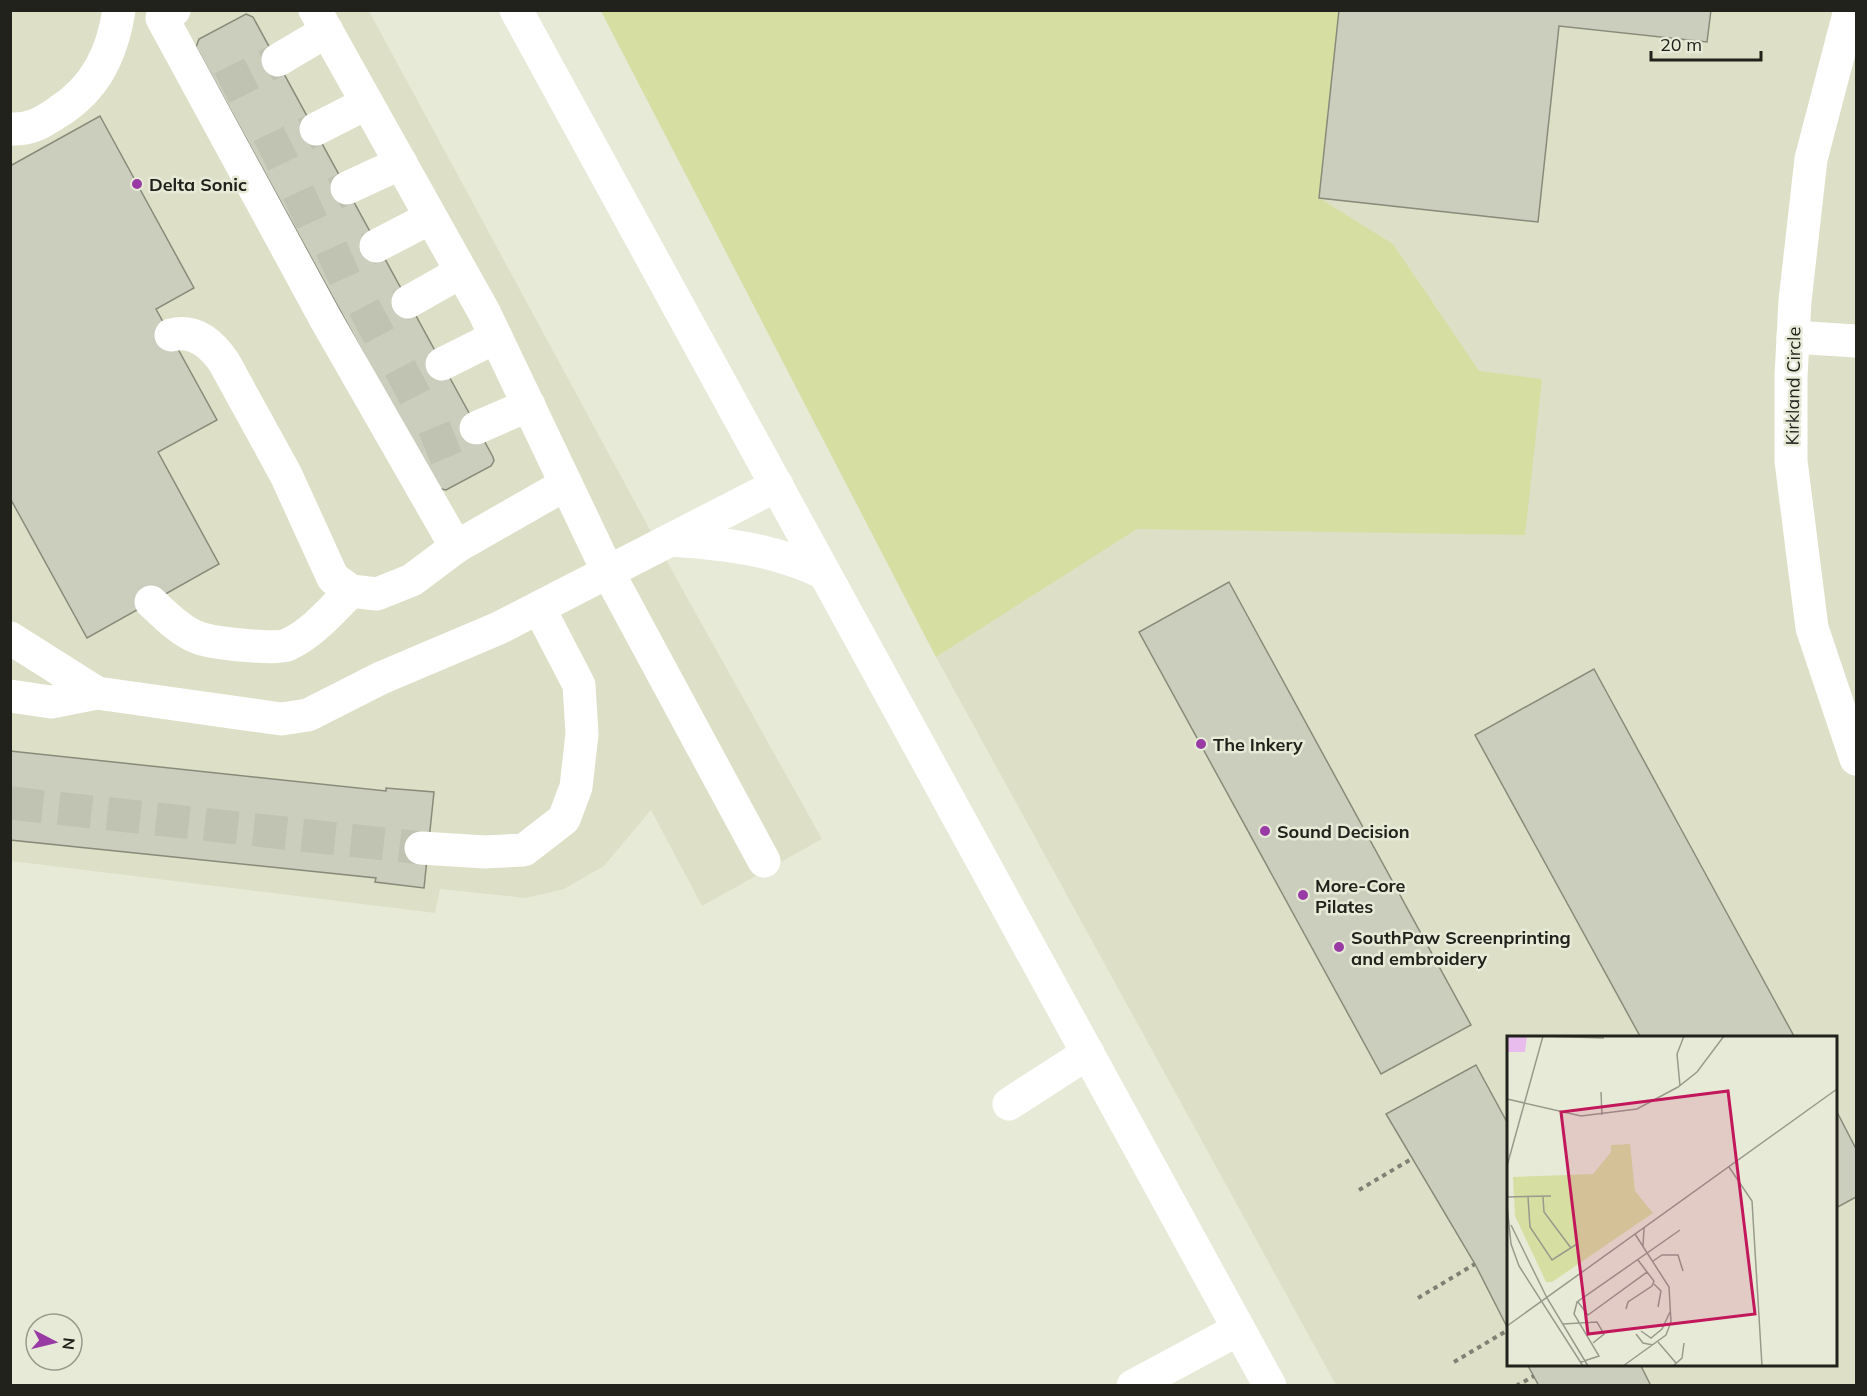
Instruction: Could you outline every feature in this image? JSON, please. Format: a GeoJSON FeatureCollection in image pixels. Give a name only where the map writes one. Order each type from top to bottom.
{"type":"FeatureCollection","features":[{"type":"Feature","properties":{"kind":"main road"},"geometry":{"type":"LineString","coordinates":[[10,129],[25,129],[50,118],[76,100],[92,84],[103,62],[116,26],[119,10]]}},
{"type":"Feature","properties":{"kind":"main road"},"geometry":{"type":"LineString","coordinates":[[174,10],[162,18],[214,93],[281,218],[416,454],[456,547]]}},
{"type":"Feature","properties":{"kind":"main road"},"geometry":{"type":"LineString","coordinates":[[516,10],[1270,1386]]}},
{"type":"Feature","properties":{"kind":"main road","name":"Kirkland Circle"},"geometry":{"type":"LineString","coordinates":[[1850,10],[1811,159],[1795,301],[1791,376],[1791,460],[1812,628],[1857,759]]}},
{"type":"Feature","properties":{"kind":"main road"},"geometry":{"type":"LineString","coordinates":[[278,60],[321,21],[496,337],[608,572],[765,861]]}},
{"type":"Feature","properties":{"kind":"main road"},"geometry":{"type":"LineString","coordinates":[[316,129],[367,103]]}},
{"type":"Feature","properties":{"kind":"main road"},"geometry":{"type":"LineString","coordinates":[[347,188],[401,163]]}},
{"type":"Feature","properties":{"kind":"main road"},"geometry":{"type":"LineString","coordinates":[[376,246],[430,218]]}},
{"type":"Feature","properties":{"kind":"main road"},"geometry":{"type":"LineString","coordinates":[[408,302],[461,272]]}},
{"type":"Feature","properties":{"kind":"main road"},"geometry":{"type":"LineString","coordinates":[[171,335],[182,332],[199,337],[216,350],[286,475],[333,578],[351,591],[377,594],[412,580],[456,547],[566,484]]}},
{"type":"Feature","properties":{"kind":"main road"},"geometry":{"type":"LineString","coordinates":[[442,364],[496,337]]}},
{"type":"Feature","properties":{"kind":"main road"},"geometry":{"type":"LineString","coordinates":[[1793,337],[1857,341]]}},
{"type":"Feature","properties":{"kind":"main road"},"geometry":{"type":"LineString","coordinates":[[476,428],[529,405]]}},
{"type":"Feature","properties":{"kind":"main road"},"geometry":{"type":"LineString","coordinates":[[10,696],[51,702],[97,693],[281,719],[308,715],[381,678],[499,628],[777,485]]}},
{"type":"Feature","properties":{"kind":"main road"},"geometry":{"type":"LineString","coordinates":[[671,540],[729,545],[773,553],[825,573]]}},
{"type":"Feature","properties":{"kind":"main road"},"geometry":{"type":"LineString","coordinates":[[151,602],[170,620],[199,638],[248,645],[285,646],[307,633],[351,591]]}},
{"type":"Feature","properties":{"kind":"main road"},"geometry":{"type":"LineString","coordinates":[[421,848],[485,852],[524,850],[564,819],[576,787],[582,734],[579,685],[539,608]]}},
{"type":"Feature","properties":{"kind":"main road"},"geometry":{"type":"LineString","coordinates":[[10,638],[97,693]]}},
{"type":"Feature","properties":{"kind":"main road"},"geometry":{"type":"LineString","coordinates":[[1009,1104],[1088,1053]]}},
{"type":"Feature","properties":{"kind":"main road"},"geometry":{"type":"LineString","coordinates":[[1133,1386],[1239,1329]]}},
{"type":"Feature","properties":{"kind":"path"},"geometry":{"type":"LineString","coordinates":[[1359,1190],[1413,1158]]}},
{"type":"Feature","properties":{"kind":"path"},"geometry":{"type":"LineString","coordinates":[[1418,1298],[1475,1264]]}},
{"type":"Feature","properties":{"kind":"path"},"geometry":{"type":"LineString","coordinates":[[1454,1362],[1507,1331]]}},
{"type":"Feature","properties":{"kind":"path"},"geometry":{"type":"LineString","coordinates":[[1516,1386],[1534,1376]]}},
{"type":"Feature","properties":{"kind":"shaded area"},"geometry":{"type":"Polygon","coordinates":[[[11,11],[369,11],[675,576],[822,839],[702,906],[651,810],[604,866],[564,889],[526,898],[440,889],[435,913],[11,861],[11,11]]]}},
{"type":"Feature","properties":{"kind":"shaded area"},"geometry":{"type":"Polygon","coordinates":[[[601,11],[1856,11],[1856,1385],[1336,1385],[936,657],[601,11]]]}},
{"type":"Feature","properties":{"kind":"green space"},"geometry":{"type":"Polygon","coordinates":[[[601,11],[1339,11],[1319,198],[1393,244],[1479,371],[1542,379],[1525,535],[1137,529],[936,657],[601,11]]]}},
{"type":"Feature","properties":{"kind":"building"},"geometry":{"type":"Polygon","coordinates":[[[1339,10],[1711,10],[1707,42],[1559,26],[1538,222],[1319,198],[1339,10]]]}},
{"type":"Feature","properties":{"kind":"building"},"geometry":{"type":"Polygon","coordinates":[[[246,14],[253,17],[493,457],[494,461],[491,466],[446,490],[437,488],[196,47],[199,39],[246,14]]]}},
{"type":"Feature","properties":{"kind":"building"},"geometry":{"type":"Polygon","coordinates":[[[100,116],[194,288],[156,309],[217,420],[158,452],[219,564],[87,638],[10,498],[10,166],[100,116]]]}},
{"type":"Feature","properties":{"kind":"building"},"geometry":{"type":"Polygon","coordinates":[[[1229,582],[1471,1025],[1381,1074],[1139,632],[1229,582]]]}},
{"type":"Feature","properties":{"kind":"building"},"geometry":{"type":"Polygon","coordinates":[[[1594,669],[1794,1036],[1640,1036],[1475,735],[1594,669]]]}},
{"type":"Feature","properties":{"kind":"building"},"geometry":{"type":"Polygon","coordinates":[[[10,751],[386,791],[386,788],[434,792],[424,888],[375,882],[376,878],[10,840],[10,751]]]}},
{"type":"Feature","properties":{"kind":"building"},"geometry":{"type":"Polygon","coordinates":[[[1476,1065],[1507,1122],[1507,1327],[1475,1264],[1386,1114],[1476,1065]]]}},
{"type":"Feature","properties":{"kind":"building"},"geometry":{"type":"Polygon","coordinates":[[[1837,1112],[1856,1149],[1856,1197],[1837,1207],[1837,1112]]]}},
{"type":"Feature","properties":{"kind":"building"},"geometry":{"type":"Polygon","coordinates":[[[1528,1366],[1641,1366],[1651,1386],[1539,1386],[1528,1366]]]}},
{"type":"Feature","properties":{"kind":"tunnel"},"geometry":{"type":"LineString","coordinates":[[222,88],[278,60]]}},
{"type":"Feature","properties":{"kind":"tunnel"},"geometry":{"type":"LineString","coordinates":[[261,156],[316,129]]}},
{"type":"Feature","properties":{"kind":"tunnel"},"geometry":{"type":"LineString","coordinates":[[290,214],[347,188]]}},
{"type":"Feature","properties":{"kind":"tunnel"},"geometry":{"type":"LineString","coordinates":[[323,270],[376,246]]}},
{"type":"Feature","properties":{"kind":"tunnel"},"geometry":{"type":"LineString","coordinates":[[357,329],[408,302]]}},
{"type":"Feature","properties":{"kind":"tunnel"},"geometry":{"type":"LineString","coordinates":[[393,390],[442,364]]}},
{"type":"Feature","properties":{"kind":"tunnel"},"geometry":{"type":"LineString","coordinates":[[425,449],[476,428]]}},
{"type":"Feature","properties":{"kind":"tunnel"},"geometry":{"type":"LineString","coordinates":[[10,803],[421,848]]}},
{"type":"Feature","properties":{"kind":"place","name":"Delta Sonic"},"geometry":{"type":"Point","coordinates":[137,184]}},
{"type":"Feature","properties":{"kind":"place","name":"The Inkery"},"geometry":{"type":"Point","coordinates":[1201,744]}},
{"type":"Feature","properties":{"kind":"place","name":"Sound Decision"},"geometry":{"type":"Point","coordinates":[1265,831]}},
{"type":"Feature","properties":{"kind":"place","name":"More-Core Pilates"},"geometry":{"type":"Point","coordinates":[1303,895]}},
{"type":"Feature","properties":{"kind":"place","name":"SouthPaw Screenprinting and embroidery"},"geometry":{"type":"Point","coordinates":[1339,947]}}]}
